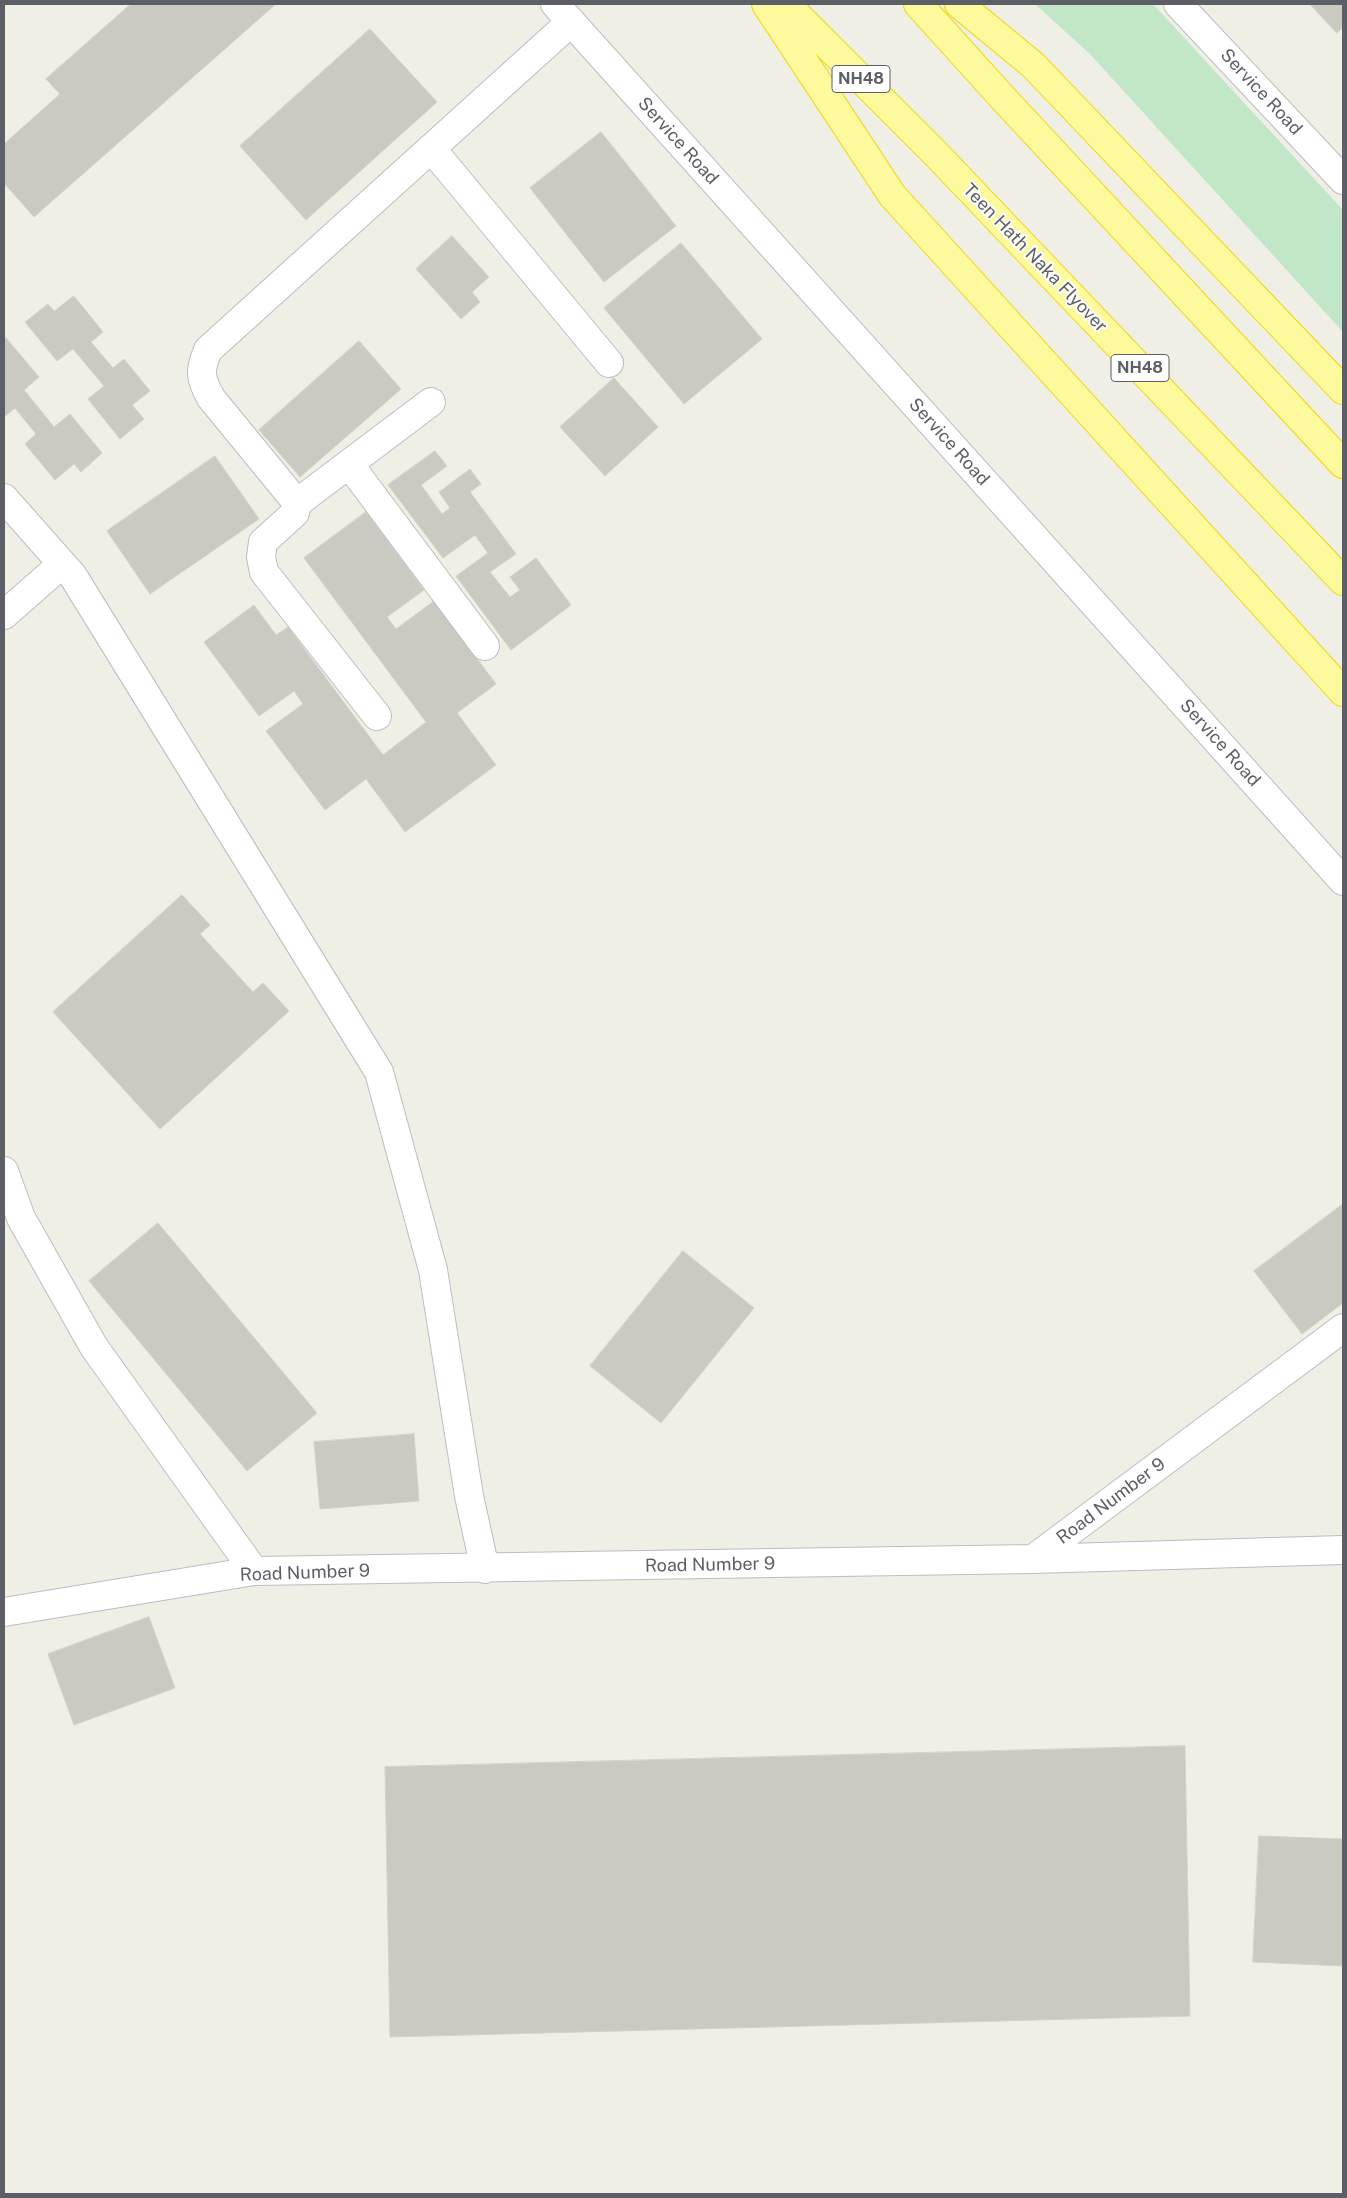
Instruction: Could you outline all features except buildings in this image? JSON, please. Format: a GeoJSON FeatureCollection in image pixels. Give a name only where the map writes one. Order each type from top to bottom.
{"type":"FeatureCollection","features":[{"type":"Feature","properties":{"kind":"highway"},"geometry":{"type":"LineString","coordinates":[[766,4],[892,194],[1343,692]]}},
{"type":"Feature","properties":{"kind":"highway","name":"Teen Hath Naka Flyover"},"geometry":{"type":"LineString","coordinates":[[786,4],[936,154],[1343,581]]}},
{"type":"Feature","properties":{"kind":"highway"},"geometry":{"type":"LineString","coordinates":[[918,4],[1343,464]]}},
{"type":"Feature","properties":{"kind":"highway"},"geometry":{"type":"LineString","coordinates":[[959,4],[1033,65],[1343,390]]}},
{"type":"Feature","properties":{"kind":"street","name":"Service Road"},"geometry":{"type":"LineString","coordinates":[[1178,4],[1343,180]]}},
{"type":"Feature","properties":{"kind":"street","name":"Service Road"},"geometry":{"type":"LineString","coordinates":[[563,13],[1343,881]]}},
{"type":"Feature","properties":{"kind":"street"},"geometry":{"type":"LineString","coordinates":[[297,503],[211,398],[203,384],[201,367],[208,350],[431,148],[563,13]]}},
{"type":"Feature","properties":{"kind":"street"},"geometry":{"type":"LineString","coordinates":[[431,148],[608,363]]}},
{"type":"Feature","properties":{"kind":"street"},"geometry":{"type":"LineString","coordinates":[[377,716],[264,572],[261,557],[263,542],[295,513],[297,503],[431,402]]}},
{"type":"Feature","properties":{"kind":"street"},"geometry":{"type":"LineString","coordinates":[[349,464],[485,646]]}},
{"type":"Feature","properties":{"kind":"street"},"geometry":{"type":"LineString","coordinates":[[4,498],[73,576],[378,1072],[433,1270],[470,1496],[485,1569]]}},
{"type":"Feature","properties":{"kind":"street"},"geometry":{"type":"LineString","coordinates":[[4,615],[62,564]]}},
{"type":"Feature","properties":{"kind":"street"},"geometry":{"type":"LineString","coordinates":[[4,1171],[21,1218],[94,1347],[254,1571]]}},
{"type":"Feature","properties":{"kind":"street","name":"Road Number 9"},"geometry":{"type":"LineString","coordinates":[[4,1612],[254,1571],[485,1569],[1033,1559],[1343,1328]]}},
{"type":"Feature","properties":{"kind":"street"},"geometry":{"type":"LineString","coordinates":[[1033,1559],[1343,1550]]}},
{"type":"Feature","properties":{"kind":"green space"},"geometry":{"type":"Polygon","coordinates":[[[1035,4],[1153,4],[1343,210],[1343,332],[1090,54],[1035,4]]]}}]}
